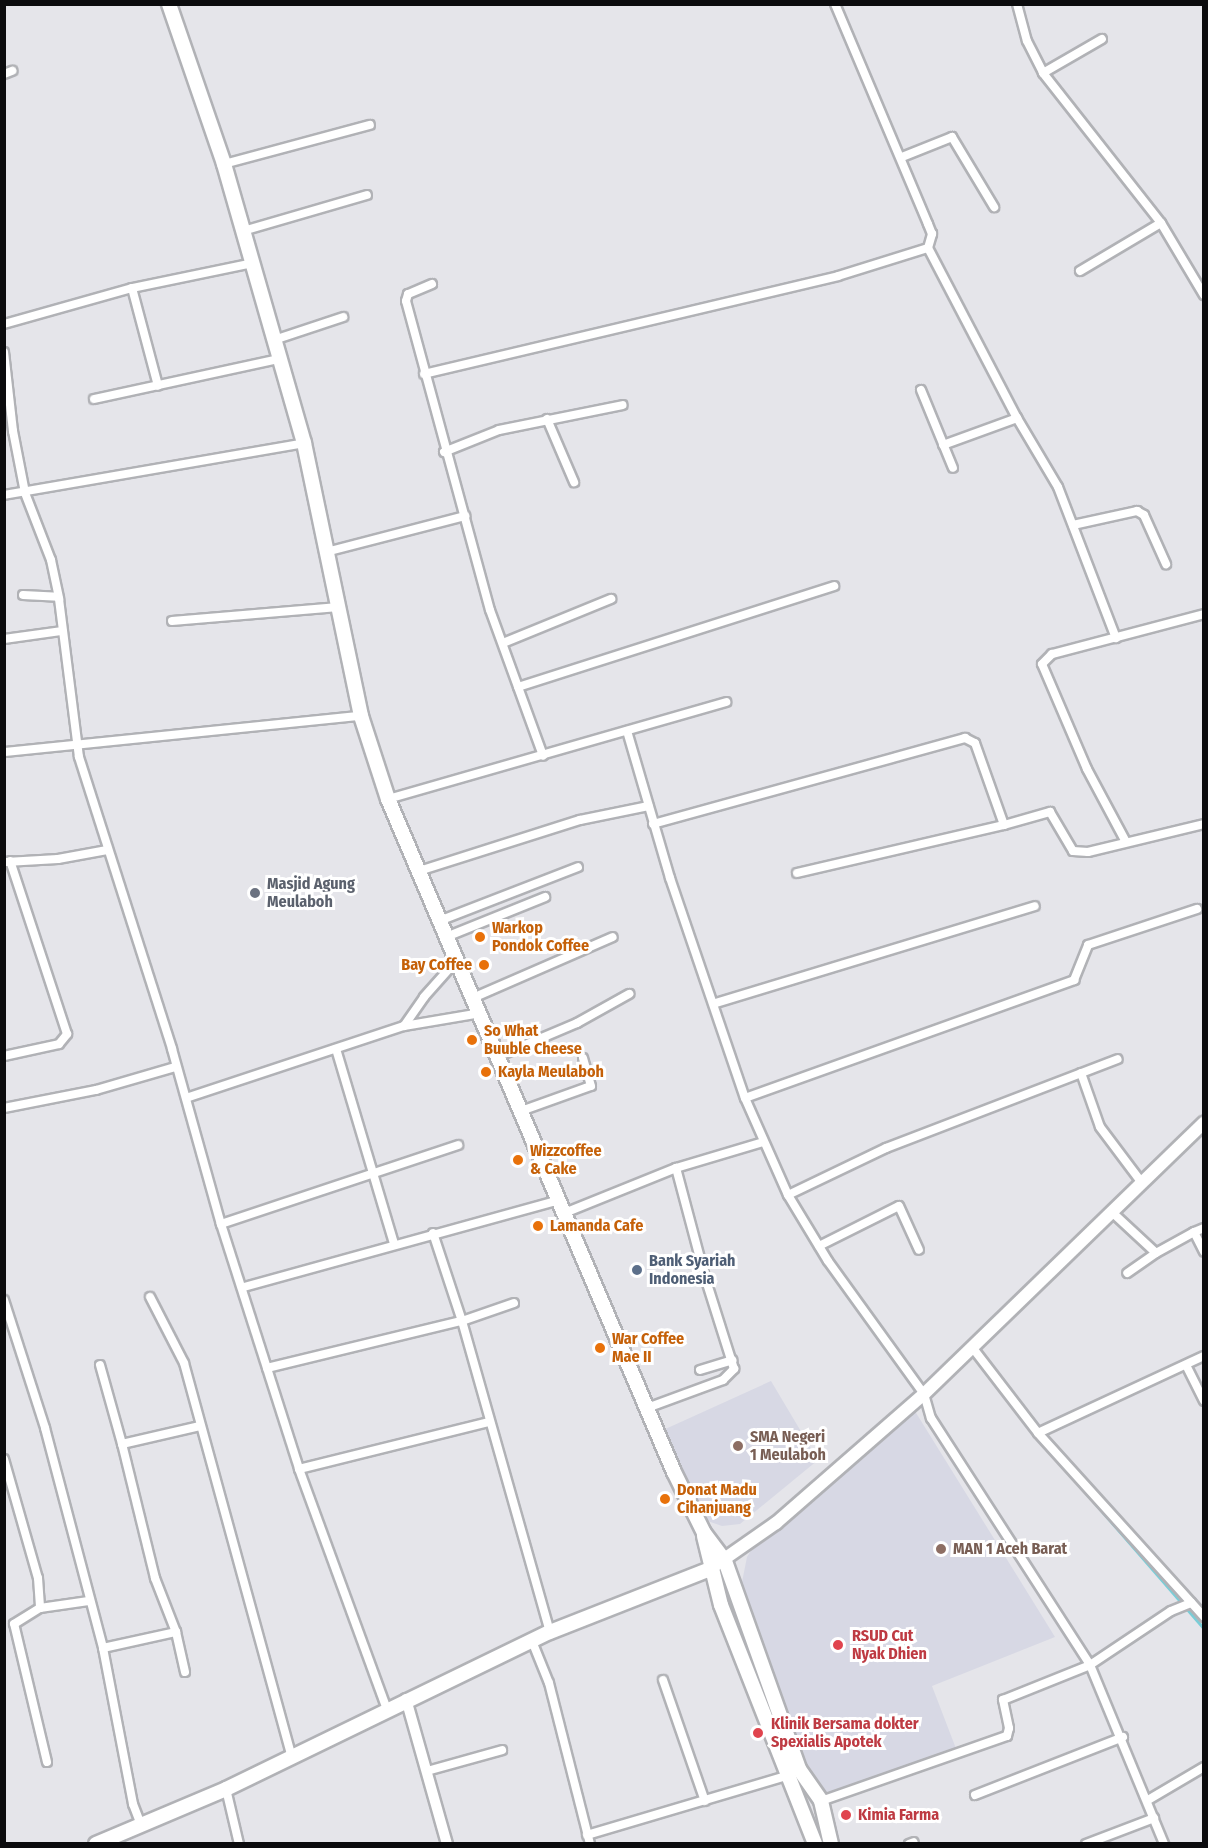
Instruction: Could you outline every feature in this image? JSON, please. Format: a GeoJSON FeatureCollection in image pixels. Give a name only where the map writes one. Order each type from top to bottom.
{"type":"FeatureCollection","features":[{"type":"Feature","properties":{"kind":"highway"},"geometry":{"type":"LineString","coordinates":[[169,4],[224,164],[304,442],[361,716],[388,799],[446,937],[475,997],[556,1201],[647,1408],[704,1533],[725,1561],[799,1769],[821,1802],[831,1844]]}},
{"type":"Feature","properties":{"kind":"highway"},"geometry":{"type":"LineString","coordinates":[[704,1533],[710,1569],[791,1774],[815,1844]]}},
{"type":"Feature","properties":{"kind":"highway"},"geometry":{"type":"LineString","coordinates":[[96,1844],[111,1840],[140,1822],[226,1789],[291,1754],[550,1632],[710,1569]]}},
{"type":"Feature","properties":{"kind":"main road"},"geometry":{"type":"LineString","coordinates":[[710,1569],[725,1561],[776,1523],[924,1394],[1114,1214],[1203,1123]]}},
{"type":"Feature","properties":{"kind":"street"},"geometry":{"type":"LineString","coordinates":[[835,4],[902,157],[932,234],[928,248],[1017,418],[1058,487],[1116,638]]}},
{"type":"Feature","properties":{"kind":"street"},"geometry":{"type":"LineString","coordinates":[[1017,4],[1027,41],[1044,73],[1161,223],[1203,295]]}},
{"type":"Feature","properties":{"kind":"street"},"geometry":{"type":"LineString","coordinates":[[1044,73],[1102,39]]}},
{"type":"Feature","properties":{"kind":"street"},"geometry":{"type":"LineString","coordinates":[[224,164],[370,125]]}},
{"type":"Feature","properties":{"kind":"street"},"geometry":{"type":"LineString","coordinates":[[902,157],[952,137],[994,207]]}},
{"type":"Feature","properties":{"kind":"street"},"geometry":{"type":"LineString","coordinates":[[243,231],[367,195]]}},
{"type":"Feature","properties":{"kind":"street"},"geometry":{"type":"LineString","coordinates":[[1080,271],[1161,223]]}},
{"type":"Feature","properties":{"kind":"street"},"geometry":{"type":"LineString","coordinates":[[423,374],[838,276],[928,248]]}},
{"type":"Feature","properties":{"kind":"street"},"geometry":{"type":"LineString","coordinates":[[4,324],[132,288],[254,263]]}},
{"type":"Feature","properties":{"kind":"street"},"geometry":{"type":"LineString","coordinates":[[432,284],[408,294],[406,301],[423,374],[444,452],[503,643],[543,756]]}},
{"type":"Feature","properties":{"kind":"street"},"geometry":{"type":"LineString","coordinates":[[132,288],[158,386]]}},
{"type":"Feature","properties":{"kind":"street"},"geometry":{"type":"LineString","coordinates":[[274,340],[343,317]]}},
{"type":"Feature","properties":{"kind":"street"},"geometry":{"type":"LineString","coordinates":[[4,352],[13,431],[25,493],[51,560],[78,745],[107,850],[172,1049],[175,1067],[186,1098],[221,1224],[244,1287],[299,1469],[387,1709]]}},
{"type":"Feature","properties":{"kind":"street"},"geometry":{"type":"LineString","coordinates":[[94,399],[279,359]]}},
{"type":"Feature","properties":{"kind":"street"},"geometry":{"type":"LineString","coordinates":[[921,390],[953,468]]}},
{"type":"Feature","properties":{"kind":"street"},"geometry":{"type":"LineString","coordinates":[[444,452],[499,430],[623,405]]}},
{"type":"Feature","properties":{"kind":"street"},"geometry":{"type":"LineString","coordinates":[[943,446],[1017,418]]}},
{"type":"Feature","properties":{"kind":"street"},"geometry":{"type":"LineString","coordinates":[[547,419],[574,482]]}},
{"type":"Feature","properties":{"kind":"street"},"geometry":{"type":"LineString","coordinates":[[4,495],[304,442]]}},
{"type":"Feature","properties":{"kind":"street"},"geometry":{"type":"LineString","coordinates":[[1073,525],[1137,511],[1144,516],[1166,564]]}},
{"type":"Feature","properties":{"kind":"street"},"geometry":{"type":"LineString","coordinates":[[326,552],[465,516]]}},
{"type":"Feature","properties":{"kind":"street"},"geometry":{"type":"LineString","coordinates":[[518,687],[834,586]]}},
{"type":"Feature","properties":{"kind":"street"},"geometry":{"type":"LineString","coordinates":[[23,595],[58,597]]}},
{"type":"Feature","properties":{"kind":"street"},"geometry":{"type":"LineString","coordinates":[[503,643],[611,599]]}},
{"type":"Feature","properties":{"kind":"street"},"geometry":{"type":"LineString","coordinates":[[172,621],[338,607]]}},
{"type":"Feature","properties":{"kind":"street"},"geometry":{"type":"LineString","coordinates":[[1126,842],[1087,769],[1042,669],[1044,660],[1052,654],[1203,614]]}},
{"type":"Feature","properties":{"kind":"street"},"geometry":{"type":"LineString","coordinates":[[4,639],[62,631]]}},
{"type":"Feature","properties":{"kind":"street"},"geometry":{"type":"LineString","coordinates":[[388,799],[726,702]]}},
{"type":"Feature","properties":{"kind":"street"},"geometry":{"type":"LineString","coordinates":[[4,752],[361,716]]}},
{"type":"Feature","properties":{"kind":"street"},"geometry":{"type":"LineString","coordinates":[[627,731],[653,824],[716,1003],[745,1098],[788,1196],[819,1246],[924,1394],[931,1418],[1090,1665],[1091,1676],[1123,1737],[1164,1844]]}},
{"type":"Feature","properties":{"kind":"street"},"geometry":{"type":"LineString","coordinates":[[653,824],[964,738],[975,743],[1004,825]]}},
{"type":"Feature","properties":{"kind":"street"},"geometry":{"type":"LineString","coordinates":[[419,871],[580,820],[649,806]]}},
{"type":"Feature","properties":{"kind":"street"},"geometry":{"type":"LineString","coordinates":[[797,873],[1004,825],[1050,812],[1073,851],[1088,852],[1203,824]]}},
{"type":"Feature","properties":{"kind":"street"},"geometry":{"type":"LineString","coordinates":[[4,1056],[59,1044],[67,1034],[7,861],[58,859],[107,850]]}},
{"type":"Feature","properties":{"kind":"street"},"geometry":{"type":"LineString","coordinates":[[439,921],[578,867]]}},
{"type":"Feature","properties":{"kind":"street"},"geometry":{"type":"LineString","coordinates":[[446,937],[545,897]]}},
{"type":"Feature","properties":{"kind":"street"},"geometry":{"type":"LineString","coordinates":[[716,1003],[1035,906]]}},
{"type":"Feature","properties":{"kind":"street"},"geometry":{"type":"LineString","coordinates":[[745,1098],[1074,980],[1088,945],[1197,909]]}},
{"type":"Feature","properties":{"kind":"street"},"geometry":{"type":"LineString","coordinates":[[475,997],[613,936]]}},
{"type":"Feature","properties":{"kind":"street"},"geometry":{"type":"LineString","coordinates":[[404,1026],[424,997],[458,960]]}},
{"type":"Feature","properties":{"kind":"street"},"geometry":{"type":"LineString","coordinates":[[499,1056],[577,1023],[628,994]]}},
{"type":"Feature","properties":{"kind":"street"},"geometry":{"type":"LineString","coordinates":[[186,1098],[404,1026],[481,1012]]}},
{"type":"Feature","properties":{"kind":"street"},"geometry":{"type":"LineString","coordinates":[[336,1049],[370,1172],[394,1243]]}},
{"type":"Feature","properties":{"kind":"street"},"geometry":{"type":"LineString","coordinates":[[521,1111],[591,1086],[583,1058]]}},
{"type":"Feature","properties":{"kind":"street"},"geometry":{"type":"LineString","coordinates":[[788,1196],[886,1148],[1118,1059]]}},
{"type":"Feature","properties":{"kind":"street"},"geometry":{"type":"LineString","coordinates":[[4,1108],[96,1090],[175,1067]]}},
{"type":"Feature","properties":{"kind":"street"},"geometry":{"type":"LineString","coordinates":[[1082,1072],[1105,1136],[1142,1184]]}},
{"type":"Feature","properties":{"kind":"street"},"geometry":{"type":"LineString","coordinates":[[562,1214],[676,1168],[763,1142]]}},
{"type":"Feature","properties":{"kind":"street"},"geometry":{"type":"LineString","coordinates":[[221,1224],[370,1172],[458,1145]]}},
{"type":"Feature","properties":{"kind":"street"},"geometry":{"type":"LineString","coordinates":[[647,1408],[723,1380],[732,1374],[733,1360],[705,1277],[676,1168]]}},
{"type":"Feature","properties":{"kind":"street"},"geometry":{"type":"LineString","coordinates":[[244,1287],[394,1243],[556,1201]]}},
{"type":"Feature","properties":{"kind":"street"},"geometry":{"type":"LineString","coordinates":[[819,1246],[899,1206],[919,1250]]}},
{"type":"Feature","properties":{"kind":"street"},"geometry":{"type":"LineString","coordinates":[[1114,1214],[1156,1253]]}},
{"type":"Feature","properties":{"kind":"street"},"geometry":{"type":"LineString","coordinates":[[1127,1273],[1156,1253],[1203,1228]]}},
{"type":"Feature","properties":{"kind":"street"},"geometry":{"type":"LineString","coordinates":[[1194,1232],[1203,1252]]}},
{"type":"Feature","properties":{"kind":"street"},"geometry":{"type":"LineString","coordinates":[[433,1233],[462,1321],[550,1632]]}},
{"type":"Feature","properties":{"kind":"street"},"geometry":{"type":"LineString","coordinates":[[150,1297],[184,1363],[291,1754]]}},
{"type":"Feature","properties":{"kind":"street"},"geometry":{"type":"LineString","coordinates":[[4,1300],[45,1428],[88,1601],[103,1648],[128,1783],[140,1822]]}},
{"type":"Feature","properties":{"kind":"street"},"geometry":{"type":"LineString","coordinates":[[267,1368],[462,1321],[514,1303]]}},
{"type":"Feature","properties":{"kind":"street"},"geometry":{"type":"LineString","coordinates":[[972,1347],[1038,1433],[1203,1617]]}},
{"type":"Feature","properties":{"kind":"street"},"geometry":{"type":"LineString","coordinates":[[1038,1433],[1203,1356]]}},
{"type":"Feature","properties":{"kind":"street"},"geometry":{"type":"LineString","coordinates":[[700,1370],[733,1360]]}},
{"type":"Feature","properties":{"kind":"street"},"geometry":{"type":"LineString","coordinates":[[100,1365],[155,1578],[176,1632],[185,1672]]}},
{"type":"Feature","properties":{"kind":"street"},"geometry":{"type":"LineString","coordinates":[[1186,1365],[1203,1401]]}},
{"type":"Feature","properties":{"kind":"street"},"geometry":{"type":"LineString","coordinates":[[299,1469],[489,1422]]}},
{"type":"Feature","properties":{"kind":"street"},"geometry":{"type":"LineString","coordinates":[[122,1444],[200,1426]]}},
{"type":"Feature","properties":{"kind":"street"},"geometry":{"type":"LineString","coordinates":[[4,1459],[38,1578],[40,1608]]}},
{"type":"Feature","properties":{"kind":"street"},"geometry":{"type":"LineString","coordinates":[[47,1762],[14,1624],[40,1608],[88,1601]]}},
{"type":"Feature","properties":{"kind":"street"},"geometry":{"type":"LineString","coordinates":[[821,1802],[1007,1736],[1010,1728],[1004,1700],[1090,1665],[1171,1611],[1191,1603]]}},
{"type":"Feature","properties":{"kind":"street"},"geometry":{"type":"LineString","coordinates":[[103,1648],[176,1632]]}},
{"type":"Feature","properties":{"kind":"street"},"geometry":{"type":"LineString","coordinates":[[532,1641],[549,1683],[588,1839],[791,1774]]}},
{"type":"Feature","properties":{"kind":"street"},"geometry":{"type":"LineString","coordinates":[[663,1680],[705,1801]]}},
{"type":"Feature","properties":{"kind":"street"},"geometry":{"type":"LineString","coordinates":[[406,1699],[447,1844]]}},
{"type":"Feature","properties":{"kind":"street"},"geometry":{"type":"LineString","coordinates":[[975,1796],[1123,1737]]}},
{"type":"Feature","properties":{"kind":"street"},"geometry":{"type":"LineString","coordinates":[[427,1772],[502,1750]]}},
{"type":"Feature","properties":{"kind":"street"},"geometry":{"type":"LineString","coordinates":[[1148,1800],[1203,1767]]}},
{"type":"Feature","properties":{"kind":"street"},"geometry":{"type":"LineString","coordinates":[[226,1789],[239,1844]]}},
{"type":"Feature","properties":{"kind":"street"},"geometry":{"type":"LineString","coordinates":[[1086,1844],[1154,1818]]}},
{"type":"Feature","properties":{"kind":"shaded area","name":"SMA Negeri 1 Meulaboh"},"geometry":{"type":"Polygon","coordinates":[[[771,1381],[818,1460],[740,1524],[722,1526],[699,1518],[661,1431],[771,1381]]]}},
{"type":"Feature","properties":{"kind":"shaded area","name":"RSUD Cut Nyak Dhien"},"geometry":{"type":"Polygon","coordinates":[[[913,1408],[1055,1637],[932,1686],[960,1759],[820,1803],[744,1604],[742,1582],[747,1557],[759,1538],[913,1408]]]}},
{"type":"Feature","properties":{"kind":"waterway"},"geometry":{"type":"LineString","coordinates":[[995,1385],[1013,1406]]}},
{"type":"Feature","properties":{"kind":"waterway"},"geometry":{"type":"LineString","coordinates":[[1059,1462],[1204,1629]]}},
{"type":"Feature","properties":{"kind":"place","name":"Masjid Agung Meulaboh"},"geometry":{"type":"Point","coordinates":[255,893]}},
{"type":"Feature","properties":{"kind":"place","name":"Warkop Pondok Coffee"},"geometry":{"type":"Point","coordinates":[480,937]}},
{"type":"Feature","properties":{"kind":"place","name":"Bay Coffee"},"geometry":{"type":"Point","coordinates":[484,965]}},
{"type":"Feature","properties":{"kind":"place","name":"So What Buuble Cheese"},"geometry":{"type":"Point","coordinates":[472,1040]}},
{"type":"Feature","properties":{"kind":"place","name":"Kayla Meulaboh"},"geometry":{"type":"Point","coordinates":[486,1072]}},
{"type":"Feature","properties":{"kind":"place","name":"Wizzcoffee & Cake"},"geometry":{"type":"Point","coordinates":[518,1160]}},
{"type":"Feature","properties":{"kind":"place","name":"Lamanda Cafe"},"geometry":{"type":"Point","coordinates":[538,1226]}},
{"type":"Feature","properties":{"kind":"place","name":"Bank Syariah Indonesia"},"geometry":{"type":"Point","coordinates":[637,1270]}},
{"type":"Feature","properties":{"kind":"place","name":"War Coffee Mae II"},"geometry":{"type":"Point","coordinates":[600,1348]}},
{"type":"Feature","properties":{"kind":"place","name":"SMA Negeri 1 Meulaboh"},"geometry":{"type":"Point","coordinates":[738,1446]}},
{"type":"Feature","properties":{"kind":"place","name":"Donat Madu Cihanjuang"},"geometry":{"type":"Point","coordinates":[665,1499]}},
{"type":"Feature","properties":{"kind":"place","name":"MAN 1 Aceh Barat"},"geometry":{"type":"Point","coordinates":[941,1549]}},
{"type":"Feature","properties":{"kind":"place","name":"RSUD Cut Nyak Dhien"},"geometry":{"type":"Point","coordinates":[838,1645]}},
{"type":"Feature","properties":{"kind":"place","name":"Klinik Bersama dokter Spexialis Apotek"},"geometry":{"type":"Point","coordinates":[758,1733]}},
{"type":"Feature","properties":{"kind":"place","name":"Kimia Farma"},"geometry":{"type":"Point","coordinates":[846,1815]}}]}
